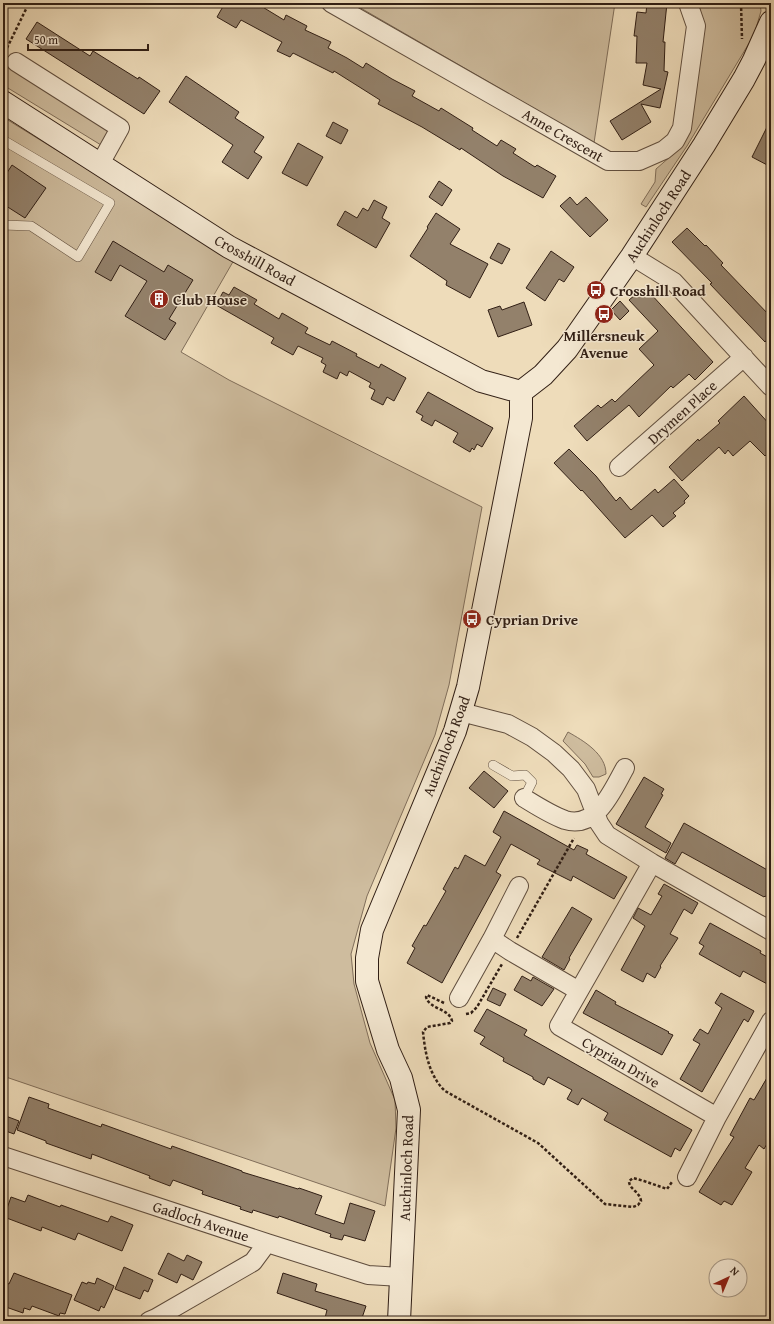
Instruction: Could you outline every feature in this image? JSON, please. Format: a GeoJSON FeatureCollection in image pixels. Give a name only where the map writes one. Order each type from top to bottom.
{"type":"FeatureCollection","features":[{"type":"Feature","properties":{"kind":"main road","name":"Auchinloch Road"},"geometry":{"type":"LineString","coordinates":[[399,1321],[409,1110],[401,1078],[388,1050],[367,981],[367,958],[372,930],[452,738],[468,687],[521,418],[521,392],[543,375],[567,349],[632,256],[704,146],[744,79],[771,22]]}},
{"type":"Feature","properties":{"kind":"main road","name":"Crosshill Road"},"geometry":{"type":"LineString","coordinates":[[3,102],[229,247],[481,381],[521,392]]}},
{"type":"Feature","properties":{"kind":"street","name":"Anne Crescent"},"geometry":{"type":"LineString","coordinates":[[331,3],[608,161],[639,161],[664,150],[675,141],[682,128],[696,26],[688,3]]}},
{"type":"Feature","properties":{"kind":"street"},"geometry":{"type":"LineString","coordinates":[[11,56],[120,128],[100,164]]}},
{"type":"Feature","properties":{"kind":"street"},"geometry":{"type":"LineString","coordinates":[[632,256],[674,282],[771,387]]}},
{"type":"Feature","properties":{"kind":"street","name":"Drymen Place"},"geometry":{"type":"LineString","coordinates":[[619,467],[744,357]]}},
{"type":"Feature","properties":{"kind":"street"},"geometry":{"type":"LineString","coordinates":[[461,712],[508,724],[532,737],[554,752],[571,769],[586,789],[597,818],[607,835],[652,863],[771,931]]}},
{"type":"Feature","properties":{"kind":"street"},"geometry":{"type":"LineString","coordinates":[[597,818],[625,768]]}},
{"type":"Feature","properties":{"kind":"street"},"geometry":{"type":"LineString","coordinates":[[524,798],[566,820],[575,822],[586,818],[597,818]]}},
{"type":"Feature","properties":{"kind":"street","name":"Cyprian Drive"},"geometry":{"type":"LineString","coordinates":[[652,863],[559,1026],[718,1117]]}},
{"type":"Feature","properties":{"kind":"street"},"geometry":{"type":"LineString","coordinates":[[457,1006],[519,886]]}},
{"type":"Feature","properties":{"kind":"street"},"geometry":{"type":"LineString","coordinates":[[492,939],[579,991]]}},
{"type":"Feature","properties":{"kind":"street"},"geometry":{"type":"LineString","coordinates":[[681,1176],[718,1117],[771,1021]]}},
{"type":"Feature","properties":{"kind":"street","name":"Gadloch Avenue"},"geometry":{"type":"LineString","coordinates":[[3,1156],[368,1275],[401,1276]]}},
{"type":"Feature","properties":{"kind":"street"},"geometry":{"type":"LineString","coordinates":[[154,1320],[253,1262],[267,1243]]}},
{"type":"Feature","properties":{"kind":"lane"},"geometry":{"type":"LineString","coordinates":[[3,140],[110,203],[78,257],[31,226],[3,225]]}},
{"type":"Feature","properties":{"kind":"lane"},"geometry":{"type":"LineString","coordinates":[[493,765],[512,776],[525,775],[532,782],[524,798]]}},
{"type":"Feature","properties":{"kind":"path"},"geometry":{"type":"LineString","coordinates":[[11,56],[29,3]]}},
{"type":"Feature","properties":{"kind":"path"},"geometry":{"type":"LineString","coordinates":[[597,818],[573,840],[477,1007],[471,1013],[466,1014],[457,1006],[427,995],[426,997],[428,1002],[452,1019],[450,1023],[427,1027],[423,1032],[425,1052],[439,1086],[444,1091],[538,1143],[605,1204],[633,1207],[638,1205],[641,1199],[629,1184],[630,1179],[633,1178],[644,1181],[667,1190],[681,1176]]}},
{"type":"Feature","properties":{"kind":"shaded area"},"geometry":{"type":"Polygon","coordinates":[[[352,3],[615,3],[594,143],[352,3]]]}},
{"type":"Feature","properties":{"kind":"shaded area"},"geometry":{"type":"Polygon","coordinates":[[[696,3],[760,3],[761,11],[754,35],[687,146],[646,207],[641,204],[655,182],[656,169],[671,156],[681,142],[696,3]]]}},
{"type":"Feature","properties":{"kind":"shaded area"},"geometry":{"type":"Polygon","coordinates":[[[7,64],[111,129],[101,145],[3,85],[3,70],[7,64]]]}},
{"type":"Feature","properties":{"kind":"shaded area"},"geometry":{"type":"Polygon","coordinates":[[[3,117],[234,260],[181,352],[229,380],[482,507],[449,685],[435,735],[367,896],[351,954],[354,984],[370,1043],[395,1100],[396,1128],[385,1206],[3,1076],[3,117]]]}},
{"type":"Feature","properties":{"kind":"shaded area"},"geometry":{"type":"Polygon","coordinates":[[[568,732],[587,744],[598,754],[605,767],[606,774],[599,777],[593,777],[585,764],[563,741],[568,732]]]}},
{"type":"Feature","properties":{"kind":"building"},"geometry":{"type":"Polygon","coordinates":[[[225,3],[256,3],[284,20],[286,15],[307,26],[305,30],[331,42],[328,48],[363,68],[366,63],[415,91],[412,96],[439,111],[441,108],[473,128],[472,130],[497,146],[501,140],[516,149],[513,153],[535,167],[537,165],[556,176],[543,198],[503,176],[461,148],[460,150],[422,127],[378,104],[380,100],[334,71],[333,73],[293,53],[290,57],[277,51],[282,42],[241,20],[236,28],[217,17],[225,3]]]}},
{"type":"Feature","properties":{"kind":"building"},"geometry":{"type":"Polygon","coordinates":[[[647,3],[667,3],[663,42],[665,42],[664,71],[668,72],[660,108],[641,104],[651,122],[622,140],[610,121],[661,89],[643,85],[647,63],[636,63],[637,36],[634,36],[637,12],[646,13],[647,3]]]}},
{"type":"Feature","properties":{"kind":"building"},"geometry":{"type":"Polygon","coordinates":[[[37,22],[90,56],[93,51],[138,79],[139,77],[160,91],[144,114],[26,39],[37,22]]]}},
{"type":"Feature","properties":{"kind":"building"},"geometry":{"type":"Polygon","coordinates":[[[186,76],[239,112],[235,118],[264,137],[254,152],[262,157],[248,179],[222,162],[233,145],[169,102],[186,76]]]}},
{"type":"Feature","properties":{"kind":"building"},"geometry":{"type":"Polygon","coordinates":[[[771,119],[771,167],[752,157],[771,119]]]}},
{"type":"Feature","properties":{"kind":"building"},"geometry":{"type":"Polygon","coordinates":[[[333,122],[348,130],[341,144],[326,136],[333,122]]]}},
{"type":"Feature","properties":{"kind":"building"},"geometry":{"type":"Polygon","coordinates":[[[298,143],[323,157],[307,186],[282,173],[298,143]]]}},
{"type":"Feature","properties":{"kind":"building"},"geometry":{"type":"Polygon","coordinates":[[[12,165],[46,188],[25,218],[3,204],[3,179],[12,165]]]}},
{"type":"Feature","properties":{"kind":"building"},"geometry":{"type":"Polygon","coordinates":[[[439,181],[452,190],[442,206],[429,197],[439,181]]]}},
{"type":"Feature","properties":{"kind":"building"},"geometry":{"type":"Polygon","coordinates":[[[570,197],[577,205],[586,197],[608,220],[590,237],[560,206],[570,197]]]}},
{"type":"Feature","properties":{"kind":"building"},"geometry":{"type":"Polygon","coordinates":[[[374,200],[387,207],[382,218],[390,223],[376,248],[337,225],[345,211],[357,218],[363,208],[368,211],[374,200]]]}},
{"type":"Feature","properties":{"kind":"building"},"geometry":{"type":"Polygon","coordinates":[[[436,213],[460,229],[450,244],[488,264],[470,298],[446,285],[447,281],[410,256],[436,213]]]}},
{"type":"Feature","properties":{"kind":"building"},"geometry":{"type":"Polygon","coordinates":[[[687,228],[723,263],[721,265],[771,317],[771,335],[765,342],[710,284],[712,283],[672,242],[687,228]]]}},
{"type":"Feature","properties":{"kind":"building","name":"Club House"},"geometry":{"type":"Polygon","coordinates":[[[113,241],[164,272],[168,265],[193,280],[169,319],[176,323],[165,340],[125,316],[147,281],[120,265],[111,281],[95,272],[113,241]]]}},
{"type":"Feature","properties":{"kind":"building"},"geometry":{"type":"Polygon","coordinates":[[[498,243],[510,249],[502,264],[490,258],[498,243]]]}},
{"type":"Feature","properties":{"kind":"building"},"geometry":{"type":"Polygon","coordinates":[[[551,251],[574,267],[564,282],[559,279],[545,301],[526,288],[551,251]]]}},
{"type":"Feature","properties":{"kind":"building"},"geometry":{"type":"Polygon","coordinates":[[[234,287],[257,300],[254,304],[279,319],[282,313],[308,328],[305,333],[330,345],[332,341],[379,368],[381,364],[406,378],[394,401],[387,397],[383,405],[371,399],[375,390],[369,387],[371,383],[349,371],[347,376],[340,372],[337,379],[323,372],[326,365],[321,362],[323,358],[298,346],[293,355],[271,343],[274,338],[216,305],[223,292],[229,295],[234,287]]]}},
{"type":"Feature","properties":{"kind":"building"},"geometry":{"type":"Polygon","coordinates":[[[641,290],[647,296],[650,293],[713,362],[695,380],[689,374],[673,388],[671,386],[639,417],[629,405],[587,441],[574,426],[598,405],[601,408],[612,399],[615,402],[654,365],[639,349],[658,331],[629,300],[641,290]]]}},
{"type":"Feature","properties":{"kind":"building"},"geometry":{"type":"Polygon","coordinates":[[[620,301],[629,311],[620,320],[611,310],[620,301]]]}},
{"type":"Feature","properties":{"kind":"building"},"geometry":{"type":"Polygon","coordinates":[[[524,302],[532,325],[498,337],[488,310],[500,306],[502,310],[524,302]]]}},
{"type":"Feature","properties":{"kind":"building"},"geometry":{"type":"Polygon","coordinates":[[[428,392],[493,428],[482,447],[477,444],[474,450],[472,448],[470,452],[453,442],[458,433],[435,420],[432,426],[421,420],[423,416],[416,412],[428,392]]]}},
{"type":"Feature","properties":{"kind":"building"},"geometry":{"type":"Polygon","coordinates":[[[744,396],[771,426],[771,450],[765,456],[750,441],[733,456],[728,450],[725,454],[719,447],[682,481],[669,467],[698,439],[699,441],[720,423],[718,421],[744,396]]]}},
{"type":"Feature","properties":{"kind":"building"},"geometry":{"type":"Polygon","coordinates":[[[569,449],[596,476],[616,501],[620,497],[631,510],[655,489],[658,493],[674,479],[689,496],[684,501],[685,503],[673,513],[676,516],[663,527],[652,515],[625,538],[582,490],[581,491],[554,463],[569,449]]]}},
{"type":"Feature","properties":{"kind":"building"},"geometry":{"type":"Polygon","coordinates":[[[484,771],[508,791],[494,808],[469,788],[484,771]]]}},
{"type":"Feature","properties":{"kind":"building"},"geometry":{"type":"Polygon","coordinates":[[[644,777],[664,789],[661,794],[663,795],[645,827],[671,843],[666,853],[616,824],[644,777]]]}},
{"type":"Feature","properties":{"kind":"building"},"geometry":{"type":"Polygon","coordinates":[[[504,811],[574,850],[577,845],[588,850],[586,854],[627,877],[614,899],[573,876],[571,881],[537,864],[540,860],[511,844],[496,872],[501,875],[442,983],[407,963],[415,948],[412,946],[424,925],[426,926],[446,891],[443,889],[455,867],[458,869],[465,855],[485,866],[501,837],[493,832],[504,811]]]}},
{"type":"Feature","properties":{"kind":"building"},"geometry":{"type":"Polygon","coordinates":[[[684,823],[771,872],[771,899],[765,896],[764,897],[682,852],[675,864],[665,858],[684,823]]]}},
{"type":"Feature","properties":{"kind":"building"},"geometry":{"type":"Polygon","coordinates":[[[664,884],[698,903],[692,914],[684,909],[670,934],[678,938],[660,966],[661,967],[655,978],[647,973],[643,982],[621,970],[645,926],[633,918],[638,908],[651,915],[662,896],[658,894],[664,884]]]}},
{"type":"Feature","properties":{"kind":"building"},"geometry":{"type":"Polygon","coordinates":[[[572,907],[592,919],[569,958],[570,959],[564,970],[542,957],[572,907]]]}},
{"type":"Feature","properties":{"kind":"building"},"geometry":{"type":"Polygon","coordinates":[[[710,923],[761,951],[760,953],[771,959],[771,986],[743,971],[740,977],[699,954],[704,946],[699,943],[710,923]]]}},
{"type":"Feature","properties":{"kind":"building"},"geometry":{"type":"Polygon","coordinates":[[[522,976],[531,981],[533,977],[554,989],[542,1006],[514,990],[522,976]]]}},
{"type":"Feature","properties":{"kind":"building"},"geometry":{"type":"Polygon","coordinates":[[[493,988],[506,994],[500,1006],[487,1000],[493,988]]]}},
{"type":"Feature","properties":{"kind":"building"},"geometry":{"type":"Polygon","coordinates":[[[596,990],[616,1002],[615,1004],[673,1035],[662,1055],[583,1013],[596,990]]]}},
{"type":"Feature","properties":{"kind":"building"},"geometry":{"type":"Polygon","coordinates":[[[721,993],[754,1011],[748,1022],[744,1019],[702,1092],[680,1079],[700,1044],[693,1040],[700,1029],[708,1034],[722,1008],[715,1003],[721,993]]]}},
{"type":"Feature","properties":{"kind":"building"},"geometry":{"type":"Polygon","coordinates":[[[487,1009],[527,1030],[524,1035],[692,1130],[680,1151],[675,1148],[671,1157],[604,1120],[608,1113],[582,1098],[578,1105],[567,1099],[572,1090],[548,1077],[544,1085],[533,1079],[533,1077],[503,1061],[504,1058],[480,1044],[485,1037],[474,1031],[487,1009]]]}},
{"type":"Feature","properties":{"kind":"building"},"geometry":{"type":"Polygon","coordinates":[[[771,1071],[771,1137],[764,1149],[759,1145],[745,1168],[752,1172],[732,1205],[724,1201],[721,1205],[699,1192],[734,1137],[730,1135],[750,1098],[754,1100],[771,1071]]]}},
{"type":"Feature","properties":{"kind":"building"},"geometry":{"type":"Polygon","coordinates":[[[29,1097],[49,1104],[48,1108],[101,1127],[102,1124],[171,1149],[172,1146],[242,1172],[322,1196],[315,1214],[344,1224],[350,1203],[375,1211],[365,1241],[344,1235],[342,1240],[330,1237],[331,1234],[279,1216],[278,1218],[253,1210],[252,1213],[240,1209],[241,1207],[202,1194],[203,1191],[173,1180],[170,1186],[149,1178],[150,1176],[92,1154],[91,1159],[46,1143],[46,1141],[17,1130],[29,1097]]]}},
{"type":"Feature","properties":{"kind":"building"},"geometry":{"type":"Polygon","coordinates":[[[3,1115],[19,1121],[14,1134],[3,1130],[3,1115]]]}},
{"type":"Feature","properties":{"kind":"building"},"geometry":{"type":"Polygon","coordinates":[[[28,1195],[108,1222],[111,1216],[133,1225],[122,1251],[78,1233],[75,1240],[42,1227],[41,1231],[4,1217],[11,1197],[25,1202],[28,1195]]]}},
{"type":"Feature","properties":{"kind":"building"},"geometry":{"type":"Polygon","coordinates":[[[168,1253],[184,1261],[187,1255],[202,1262],[193,1280],[181,1274],[177,1283],[158,1274],[168,1253]]]}},
{"type":"Feature","properties":{"kind":"building"},"geometry":{"type":"Polygon","coordinates":[[[124,1267],[153,1280],[148,1292],[144,1290],[140,1299],[115,1289],[124,1267]]]}},
{"type":"Feature","properties":{"kind":"building"},"geometry":{"type":"Polygon","coordinates":[[[14,1273],[72,1295],[65,1314],[60,1313],[59,1316],[32,1306],[30,1310],[24,1308],[23,1313],[3,1306],[3,1282],[9,1284],[14,1273]]]}},
{"type":"Feature","properties":{"kind":"building"},"geometry":{"type":"Polygon","coordinates":[[[283,1273],[317,1284],[315,1291],[366,1306],[361,1321],[335,1321],[325,1318],[327,1310],[277,1293],[283,1273]]]}},
{"type":"Feature","properties":{"kind":"building"},"geometry":{"type":"Polygon","coordinates":[[[97,1278],[114,1286],[104,1308],[101,1306],[99,1311],[74,1300],[82,1282],[87,1284],[88,1282],[95,1284],[97,1278]]]}},
{"type":"Feature","properties":{"kind":"place","name":"Crosshill Road"},"geometry":{"type":"Point","coordinates":[596,290]}},
{"type":"Feature","properties":{"kind":"place","name":"Club House"},"geometry":{"type":"Point","coordinates":[159,299]}},
{"type":"Feature","properties":{"kind":"place","name":"Millersneuk Avenue"},"geometry":{"type":"Point","coordinates":[604,314]}},
{"type":"Feature","properties":{"kind":"place","name":"Cyprian Drive"},"geometry":{"type":"Point","coordinates":[472,619]}}]}
